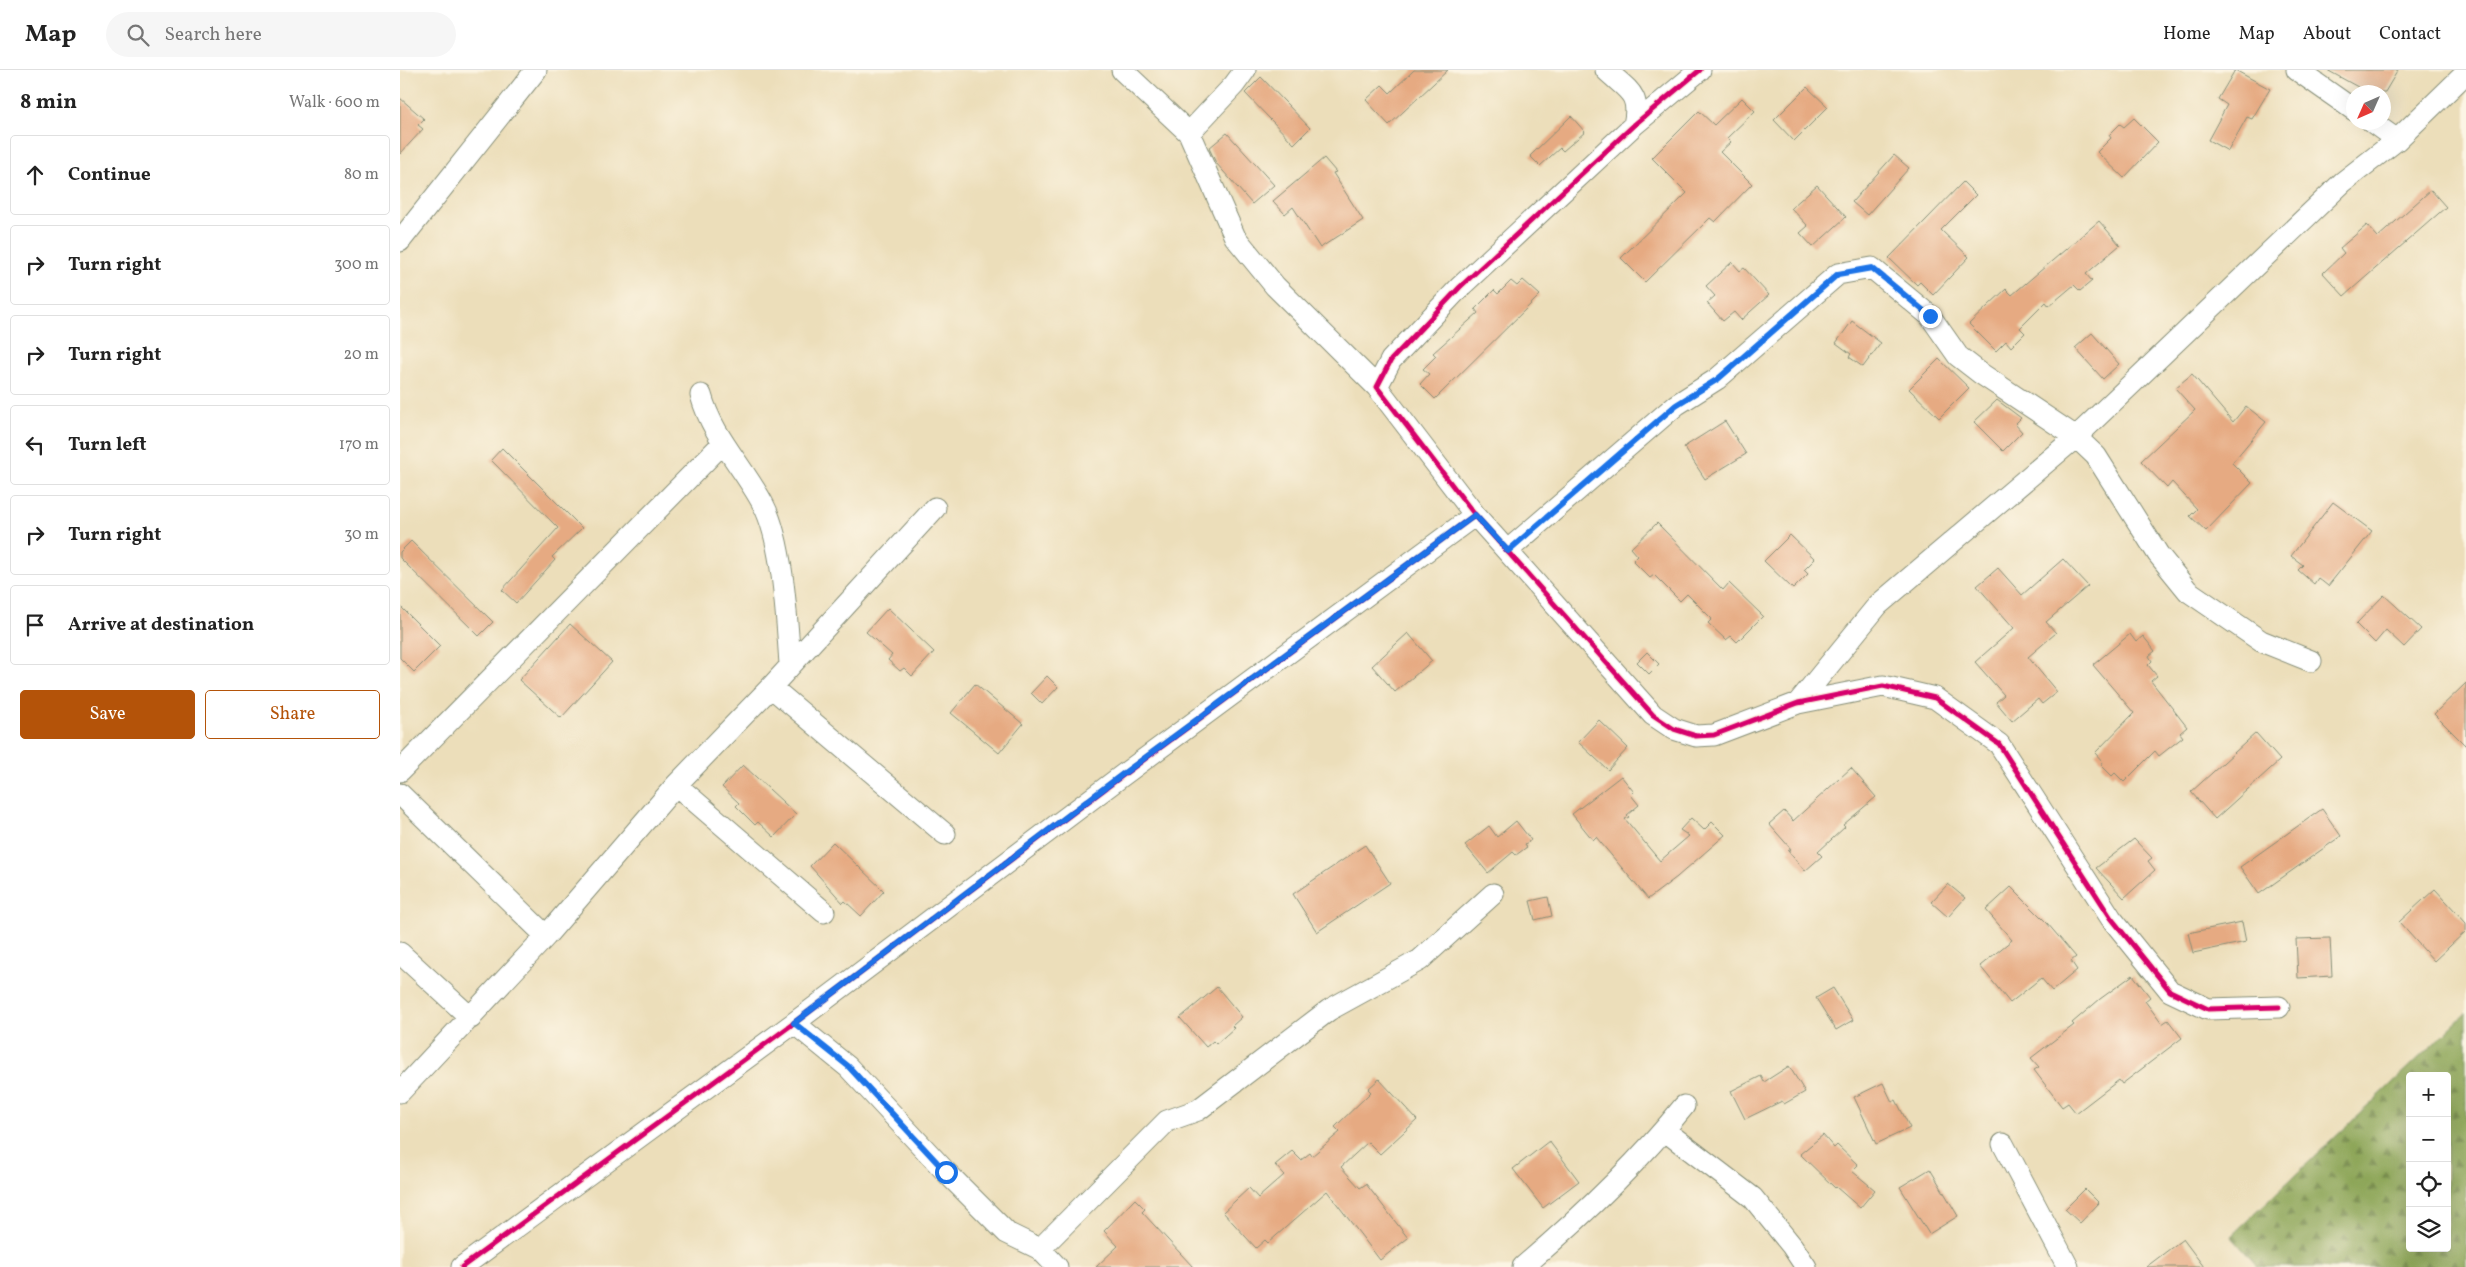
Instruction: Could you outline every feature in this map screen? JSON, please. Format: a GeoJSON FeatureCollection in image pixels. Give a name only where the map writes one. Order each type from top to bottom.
{"type":"FeatureCollection","features":[{"type":"Feature","properties":{"kind":"street"},"geometry":{"type":"LineString","coordinates":[[400,241],[536,70]]}},
{"type":"Feature","properties":{"kind":"street"},"geometry":{"type":"LineString","coordinates":[[1122,70],[1189,133],[1235,237],[1275,286],[1377,387],[1475,515],[1625,687],[1653,715],[1674,729],[1696,736],[1714,735],[1798,703],[1883,686],[1934,698],[1999,744],[2111,918],[2170,991],[2208,1009],[2278,1007]]}},
{"type":"Feature","properties":{"kind":"street"},"geometry":{"type":"LineString","coordinates":[[1189,133],[1234,85],[1245,70]]}},
{"type":"Feature","properties":{"kind":"street"},"geometry":{"type":"LineString","coordinates":[[1606,70],[1634,96],[1638,106],[1634,125]]}},
{"type":"Feature","properties":{"kind":"street"},"geometry":{"type":"LineString","coordinates":[[1377,387],[1391,360],[1460,287],[1634,125],[1700,70]]}},
{"type":"Feature","properties":{"kind":"street"},"geometry":{"type":"LineString","coordinates":[[2297,70],[2346,104]]}},
{"type":"Feature","properties":{"kind":"street"},"geometry":{"type":"LineString","coordinates":[[1798,703],[1878,605],[2076,437],[2344,182],[2397,140],[2466,73]]}},
{"type":"Feature","properties":{"kind":"street"},"geometry":{"type":"LineString","coordinates":[[2383,130],[2397,140]]}},
{"type":"Feature","properties":{"kind":"street"},"geometry":{"type":"LineString","coordinates":[[1508,551],[1676,405],[1718,379],[1838,274],[1872,268],[1930,316],[1958,356],[1980,373],[2076,437],[2096,456],[2158,554],[2188,591],[2261,641],[2311,661]]}},
{"type":"Feature","properties":{"kind":"street"},"geometry":{"type":"LineString","coordinates":[[701,395],[706,412],[723,443],[764,505],[774,534],[786,618],[790,664]]}},
{"type":"Feature","properties":{"kind":"street"},"geometry":{"type":"LineString","coordinates":[[400,771],[723,443]]}},
{"type":"Feature","properties":{"kind":"street"},"geometry":{"type":"LineString","coordinates":[[400,1092],[546,936],[676,785],[771,686],[935,508]]}},
{"type":"Feature","properties":{"kind":"street"},"geometry":{"type":"LineString","coordinates":[[462,1267],[794,1023],[1123,774],[1475,515]]}},
{"type":"Feature","properties":{"kind":"street"},"geometry":{"type":"LineString","coordinates":[[771,686],[945,834]]}},
{"type":"Feature","properties":{"kind":"street"},"geometry":{"type":"LineString","coordinates":[[676,785],[824,912]]}},
{"type":"Feature","properties":{"kind":"street"},"geometry":{"type":"LineString","coordinates":[[400,794],[546,936]]}},
{"type":"Feature","properties":{"kind":"street"},"geometry":{"type":"LineString","coordinates":[[1040,1249],[1168,1121],[1198,1110],[1329,1010],[1420,960],[1493,894]]}},
{"type":"Feature","properties":{"kind":"street"},"geometry":{"type":"LineString","coordinates":[[400,953],[471,1018]]}},
{"type":"Feature","properties":{"kind":"street"},"geometry":{"type":"LineString","coordinates":[[794,1023],[848,1066],[946,1172],[1007,1233],[1040,1249],[1057,1267]]}},
{"type":"Feature","properties":{"kind":"street"},"geometry":{"type":"LineString","coordinates":[[1523,1267],[1556,1240],[1664,1130],[1684,1106]]}},
{"type":"Feature","properties":{"kind":"street"},"geometry":{"type":"LineString","coordinates":[[1664,1130],[1752,1198],[1792,1246],[1806,1267]]}},
{"type":"Feature","properties":{"kind":"street"},"geometry":{"type":"LineString","coordinates":[[2003,1144],[2068,1267]]}},
{"type":"Feature","properties":{"kind":"green space"},"geometry":{"type":"Polygon","coordinates":[[[2466,1013],[2466,1267],[2258,1267],[2231,1236],[2466,1013]]]}},
{"type":"Feature","properties":{"kind":"building"},"geometry":{"type":"Polygon","coordinates":[[[1414,70],[1448,70],[1389,125],[1366,100],[1382,85],[1390,93],[1414,70]]]}},
{"type":"Feature","properties":{"kind":"building"},"geometry":{"type":"Polygon","coordinates":[[[2235,70],[2270,89],[2252,119],[2247,117],[2228,151],[2208,140],[2227,105],[2218,99],[2235,70]]]}},
{"type":"Feature","properties":{"kind":"building"},"geometry":{"type":"Polygon","coordinates":[[[2327,70],[2398,70],[2389,85],[2354,85],[2327,70]]]}},
{"type":"Feature","properties":{"kind":"building"},"geometry":{"type":"Polygon","coordinates":[[[1261,77],[1310,128],[1294,144],[1245,93],[1261,77]]]}},
{"type":"Feature","properties":{"kind":"building"},"geometry":{"type":"Polygon","coordinates":[[[1807,87],[1828,107],[1794,141],[1774,120],[1807,87]]]}},
{"type":"Feature","properties":{"kind":"building"},"geometry":{"type":"Polygon","coordinates":[[[400,98],[424,119],[418,125],[423,129],[400,154],[400,98]]]}},
{"type":"Feature","properties":{"kind":"building"},"geometry":{"type":"Polygon","coordinates":[[[1742,98],[1755,111],[1727,138],[1731,142],[1720,152],[1752,184],[1715,222],[1710,218],[1645,282],[1621,258],[1687,193],[1652,158],[1699,111],[1714,125],[1742,98]]]}},
{"type":"Feature","properties":{"kind":"building"},"geometry":{"type":"Polygon","coordinates":[[[1571,116],[1585,132],[1563,151],[1560,148],[1540,166],[1530,156],[1571,116]]]}},
{"type":"Feature","properties":{"kind":"building"},"geometry":{"type":"Polygon","coordinates":[[[2134,118],[2158,142],[2124,178],[2097,152],[2111,138],[2109,135],[2120,124],[2124,127],[2134,118]]]}},
{"type":"Feature","properties":{"kind":"building"},"geometry":{"type":"Polygon","coordinates":[[[1227,133],[1274,185],[1252,204],[1216,163],[1209,148],[1227,133]]]}},
{"type":"Feature","properties":{"kind":"building"},"geometry":{"type":"Polygon","coordinates":[[[1894,155],[1909,168],[1867,215],[1852,202],[1894,155]]]}},
{"type":"Feature","properties":{"kind":"building"},"geometry":{"type":"Polygon","coordinates":[[[1324,158],[1336,172],[1333,173],[1363,220],[1320,248],[1293,207],[1285,214],[1273,201],[1324,158]]]}},
{"type":"Feature","properties":{"kind":"building"},"geometry":{"type":"Polygon","coordinates":[[[1963,182],[1976,195],[1941,230],[1969,257],[1933,295],[1920,282],[1917,285],[1889,258],[1963,182]]]}},
{"type":"Feature","properties":{"kind":"building"},"geometry":{"type":"Polygon","coordinates":[[[1817,185],[1846,217],[1813,247],[1800,233],[1808,226],[1791,208],[1817,185]]]}},
{"type":"Feature","properties":{"kind":"building"},"geometry":{"type":"Polygon","coordinates":[[[2431,190],[2446,207],[2344,296],[2323,273],[2344,253],[2340,248],[2367,225],[2378,237],[2431,190]]]}},
{"type":"Feature","properties":{"kind":"building"},"geometry":{"type":"Polygon","coordinates":[[[2099,221],[2120,245],[2086,274],[2092,281],[2080,291],[2074,285],[2049,306],[2046,302],[2020,328],[2025,333],[2011,347],[2006,341],[1996,351],[1969,324],[2006,289],[2012,295],[2099,221]]]}},
{"type":"Feature","properties":{"kind":"building"},"geometry":{"type":"Polygon","coordinates":[[[1732,262],[1740,271],[1744,268],[1769,295],[1741,320],[1734,312],[1723,321],[1707,303],[1715,296],[1706,286],[1732,262]]]}},
{"type":"Feature","properties":{"kind":"building"},"geometry":{"type":"Polygon","coordinates":[[[1523,280],[1540,295],[1435,399],[1420,384],[1429,374],[1423,369],[1436,356],[1433,353],[1478,313],[1475,309],[1494,290],[1498,294],[1511,281],[1517,286],[1523,280]]]}},
{"type":"Feature","properties":{"kind":"building"},"geometry":{"type":"Polygon","coordinates":[[[1852,321],[1881,343],[1863,367],[1849,357],[1851,354],[1836,343],[1852,321]]]}},
{"type":"Feature","properties":{"kind":"building"},"geometry":{"type":"Polygon","coordinates":[[[2092,333],[2119,364],[2103,379],[2075,348],[2092,333]]]}},
{"type":"Feature","properties":{"kind":"building"},"geometry":{"type":"Polygon","coordinates":[[[1939,359],[1969,388],[1939,418],[1909,389],[1939,359]]]}},
{"type":"Feature","properties":{"kind":"building"},"geometry":{"type":"Polygon","coordinates":[[[2192,374],[2233,422],[2246,406],[2266,422],[2232,463],[2252,483],[2206,531],[2190,516],[2197,509],[2172,482],[2167,488],[2141,461],[2195,410],[2175,388],[2192,374]]]}},
{"type":"Feature","properties":{"kind":"building"},"geometry":{"type":"Polygon","coordinates":[[[1997,400],[2021,418],[2015,424],[2022,432],[2003,451],[1974,422],[1997,400]]]}},
{"type":"Feature","properties":{"kind":"building"},"geometry":{"type":"Polygon","coordinates":[[[1725,421],[1746,454],[1705,479],[1684,447],[1725,421]]]}},
{"type":"Feature","properties":{"kind":"building"},"geometry":{"type":"Polygon","coordinates":[[[502,448],[582,528],[552,557],[555,560],[516,603],[502,590],[558,528],[491,460],[502,448]]]}},
{"type":"Feature","properties":{"kind":"building"},"geometry":{"type":"Polygon","coordinates":[[[2333,502],[2372,531],[2328,586],[2318,578],[2314,584],[2298,570],[2303,565],[2291,556],[2333,502]]]}},
{"type":"Feature","properties":{"kind":"building"},"geometry":{"type":"Polygon","coordinates":[[[1657,523],[1723,590],[1729,583],[1763,616],[1737,642],[1731,636],[1726,640],[1708,623],[1712,619],[1687,594],[1680,601],[1654,575],[1650,578],[1633,561],[1638,556],[1631,548],[1657,523]]]}},
{"type":"Feature","properties":{"kind":"building"},"geometry":{"type":"Polygon","coordinates":[[[1790,535],[1815,559],[1804,570],[1808,574],[1793,589],[1764,561],[1790,535]]]}},
{"type":"Feature","properties":{"kind":"building"},"geometry":{"type":"Polygon","coordinates":[[[411,541],[493,622],[479,636],[400,558],[400,552],[411,541]]]}},
{"type":"Feature","properties":{"kind":"building"},"geometry":{"type":"Polygon","coordinates":[[[2063,559],[2088,586],[2046,622],[2056,633],[2028,657],[2057,692],[2042,704],[2038,699],[2012,721],[1996,702],[2004,695],[1975,662],[2014,628],[1977,586],[1998,568],[2022,595],[2063,559]]]}},
{"type":"Feature","properties":{"kind":"building"},"geometry":{"type":"Polygon","coordinates":[[[2384,595],[2421,629],[2404,647],[2386,630],[2375,643],[2356,624],[2384,595]]]}},
{"type":"Feature","properties":{"kind":"building"},"geometry":{"type":"Polygon","coordinates":[[[400,606],[440,646],[414,672],[400,658],[400,606]]]}},
{"type":"Feature","properties":{"kind":"building"},"geometry":{"type":"Polygon","coordinates":[[[888,608],[934,652],[912,676],[904,668],[900,671],[888,660],[892,655],[866,632],[888,608]]]}},
{"type":"Feature","properties":{"kind":"building"},"geometry":{"type":"Polygon","coordinates":[[[570,624],[612,662],[561,718],[519,680],[570,624]]]}},
{"type":"Feature","properties":{"kind":"building"},"geometry":{"type":"Polygon","coordinates":[[[1408,633],[1432,661],[1395,692],[1372,666],[1408,633]]]}},
{"type":"Feature","properties":{"kind":"building"},"geometry":{"type":"Polygon","coordinates":[[[2130,634],[2136,642],[2143,636],[2155,651],[2149,656],[2152,661],[2148,665],[2157,676],[2151,681],[2187,727],[2180,733],[2183,737],[2159,756],[2155,751],[2124,782],[2115,773],[2112,776],[2101,765],[2103,762],[2095,753],[2134,713],[2093,665],[2130,634]]]}},
{"type":"Feature","properties":{"kind":"building"},"geometry":{"type":"Polygon","coordinates":[[[1647,652],[1659,664],[1649,674],[1637,662],[1647,652]]]}},
{"type":"Feature","properties":{"kind":"building"},"geometry":{"type":"Polygon","coordinates":[[[1047,676],[1058,687],[1042,704],[1031,693],[1047,676]]]}},
{"type":"Feature","properties":{"kind":"building"},"geometry":{"type":"Polygon","coordinates":[[[2466,683],[2466,746],[2434,714],[2466,683]]]}},
{"type":"Feature","properties":{"kind":"building"},"geometry":{"type":"Polygon","coordinates":[[[975,684],[1023,724],[999,753],[951,713],[975,684]]]}},
{"type":"Feature","properties":{"kind":"building"},"geometry":{"type":"Polygon","coordinates":[[[1599,720],[1628,748],[1608,770],[1578,742],[1599,720]]]}},
{"type":"Feature","properties":{"kind":"building"},"geometry":{"type":"Polygon","coordinates":[[[2256,733],[2280,760],[2215,819],[2191,792],[2256,733]]]}},
{"type":"Feature","properties":{"kind":"building"},"geometry":{"type":"Polygon","coordinates":[[[743,765],[796,814],[774,837],[758,822],[755,825],[736,806],[739,803],[722,787],[743,765]]]}},
{"type":"Feature","properties":{"kind":"building"},"geometry":{"type":"Polygon","coordinates":[[[1851,768],[1876,797],[1843,825],[1845,827],[1818,852],[1822,856],[1805,871],[1788,851],[1791,849],[1769,824],[1784,811],[1793,821],[1851,768]]]}},
{"type":"Feature","properties":{"kind":"building"},"geometry":{"type":"Polygon","coordinates":[[[1621,776],[1634,792],[1631,795],[1639,805],[1625,819],[1660,861],[1689,836],[1680,830],[1691,818],[1704,830],[1712,822],[1725,835],[1677,877],[1648,899],[1596,837],[1593,840],[1572,814],[1621,776]]]}},
{"type":"Feature","properties":{"kind":"building"},"geometry":{"type":"Polygon","coordinates":[[[2322,809],[2341,836],[2259,894],[2240,867],[2322,809]]]}},
{"type":"Feature","properties":{"kind":"building"},"geometry":{"type":"Polygon","coordinates":[[[1516,821],[1531,840],[1525,844],[1527,847],[1516,855],[1513,852],[1488,873],[1465,845],[1489,826],[1497,837],[1516,821]]]}},
{"type":"Feature","properties":{"kind":"building"},"geometry":{"type":"Polygon","coordinates":[[[2134,839],[2152,858],[2148,861],[2155,870],[2124,898],[2096,868],[2134,839]]]}},
{"type":"Feature","properties":{"kind":"building"},"geometry":{"type":"Polygon","coordinates":[[[833,842],[884,891],[861,916],[845,901],[843,903],[810,866],[833,842]]]}},
{"type":"Feature","properties":{"kind":"building"},"geometry":{"type":"Polygon","coordinates":[[[1365,845],[1390,883],[1317,932],[1293,894],[1365,845]]]}},
{"type":"Feature","properties":{"kind":"building"},"geometry":{"type":"Polygon","coordinates":[[[1948,884],[1965,898],[1948,917],[1931,902],[1948,884]]]}},
{"type":"Feature","properties":{"kind":"building"},"geometry":{"type":"Polygon","coordinates":[[[2011,887],[2047,923],[2076,957],[2071,961],[2077,970],[2052,991],[2041,978],[2010,1003],[1980,966],[2012,940],[1986,910],[2011,887]]]}},
{"type":"Feature","properties":{"kind":"building"},"geometry":{"type":"Polygon","coordinates":[[[2435,889],[2466,923],[2466,931],[2434,961],[2399,922],[2435,889]]]}},
{"type":"Feature","properties":{"kind":"building"},"geometry":{"type":"Polygon","coordinates":[[[1548,897],[1552,916],[1535,920],[1530,901],[1548,897]]]}},
{"type":"Feature","properties":{"kind":"building"},"geometry":{"type":"Polygon","coordinates":[[[2242,922],[2246,942],[2193,953],[2188,933],[2242,922]]]}},
{"type":"Feature","properties":{"kind":"building"},"geometry":{"type":"Polygon","coordinates":[[[2330,938],[2332,976],[2298,978],[2296,939],[2330,938]]]}},
{"type":"Feature","properties":{"kind":"building"},"geometry":{"type":"Polygon","coordinates":[[[2133,975],[2150,997],[2145,1001],[2162,1024],[2168,1020],[2182,1038],[2122,1084],[2119,1080],[2076,1113],[2068,1103],[2062,1107],[2034,1070],[2039,1067],[2031,1058],[2074,1025],[2072,1023],[2100,999],[2133,975]]]}},
{"type":"Feature","properties":{"kind":"building"},"geometry":{"type":"Polygon","coordinates":[[[1217,987],[1242,1017],[1232,1026],[1234,1028],[1216,1044],[1213,1041],[1206,1047],[1180,1018],[1217,987]]]}},
{"type":"Feature","properties":{"kind":"building"},"geometry":{"type":"Polygon","coordinates":[[[1833,988],[1853,1020],[1836,1030],[1816,998],[1833,988]]]}},
{"type":"Feature","properties":{"kind":"building"},"geometry":{"type":"Polygon","coordinates":[[[1789,1066],[1805,1092],[1784,1104],[1782,1101],[1745,1119],[1731,1091],[1761,1076],[1764,1082],[1789,1066]]]}},
{"type":"Feature","properties":{"kind":"building"},"geometry":{"type":"Polygon","coordinates":[[[1379,1079],[1417,1120],[1380,1154],[1368,1142],[1341,1167],[1360,1188],[1366,1184],[1408,1238],[1380,1260],[1327,1191],[1268,1243],[1265,1240],[1256,1248],[1223,1212],[1249,1188],[1258,1198],[1284,1175],[1275,1165],[1292,1151],[1301,1160],[1310,1153],[1312,1156],[1340,1132],[1335,1127],[1371,1092],[1368,1089],[1379,1079]]]}},
{"type":"Feature","properties":{"kind":"building"},"geometry":{"type":"Polygon","coordinates":[[[1883,1083],[1892,1102],[1896,1100],[1910,1128],[1876,1144],[1854,1097],[1883,1083]]]}},
{"type":"Feature","properties":{"kind":"building"},"geometry":{"type":"Polygon","coordinates":[[[1823,1135],[1834,1148],[1837,1145],[1858,1165],[1852,1171],[1875,1190],[1860,1208],[1835,1188],[1800,1154],[1823,1135]]]}},
{"type":"Feature","properties":{"kind":"building"},"geometry":{"type":"Polygon","coordinates":[[[1549,1141],[1579,1181],[1543,1208],[1513,1169],[1549,1141]]]}},
{"type":"Feature","properties":{"kind":"building"},"geometry":{"type":"Polygon","coordinates":[[[1930,1169],[1958,1216],[1929,1234],[1900,1187],[1930,1169]]]}},
{"type":"Feature","properties":{"kind":"building"},"geometry":{"type":"Polygon","coordinates":[[[2085,1189],[2099,1203],[2080,1223],[2065,1209],[2085,1189]]]}},
{"type":"Feature","properties":{"kind":"building"},"geometry":{"type":"Polygon","coordinates":[[[1135,1199],[1145,1209],[1142,1212],[1193,1267],[1096,1267],[1118,1246],[1104,1231],[1135,1199]]]}},
{"type":"Feature","properties":{"kind":"building"},"geometry":{"type":"Polygon","coordinates":[[[2183,1239],[2204,1267],[2146,1267],[2183,1239]]]}},
{"type":"Feature","properties":{"kind":"cycle path"},"geometry":{"type":"LineString","coordinates":[[1700,70],[1634,125],[1460,287],[1391,360],[1377,387],[1475,515],[1653,715],[1674,729],[1696,736],[1714,735],[1798,703],[1883,686],[1935,698],[1999,744],[2111,918],[2170,991],[2208,1009],[2279,1007]]}},
{"type":"Feature","properties":{"kind":"cycle path"},"geometry":{"type":"LineString","coordinates":[[462,1267],[794,1023],[1123,775],[1475,515]]}},
{"type":"Feature","properties":{"kind":"route"},"geometry":{"type":"LineString","coordinates":[[946,1172],[848,1066],[794,1023],[1123,774],[1475,515],[1508,551],[1676,405],[1718,379],[1766,339],[1790,314],[1838,274],[1872,268],[1930,316]]}}]}
